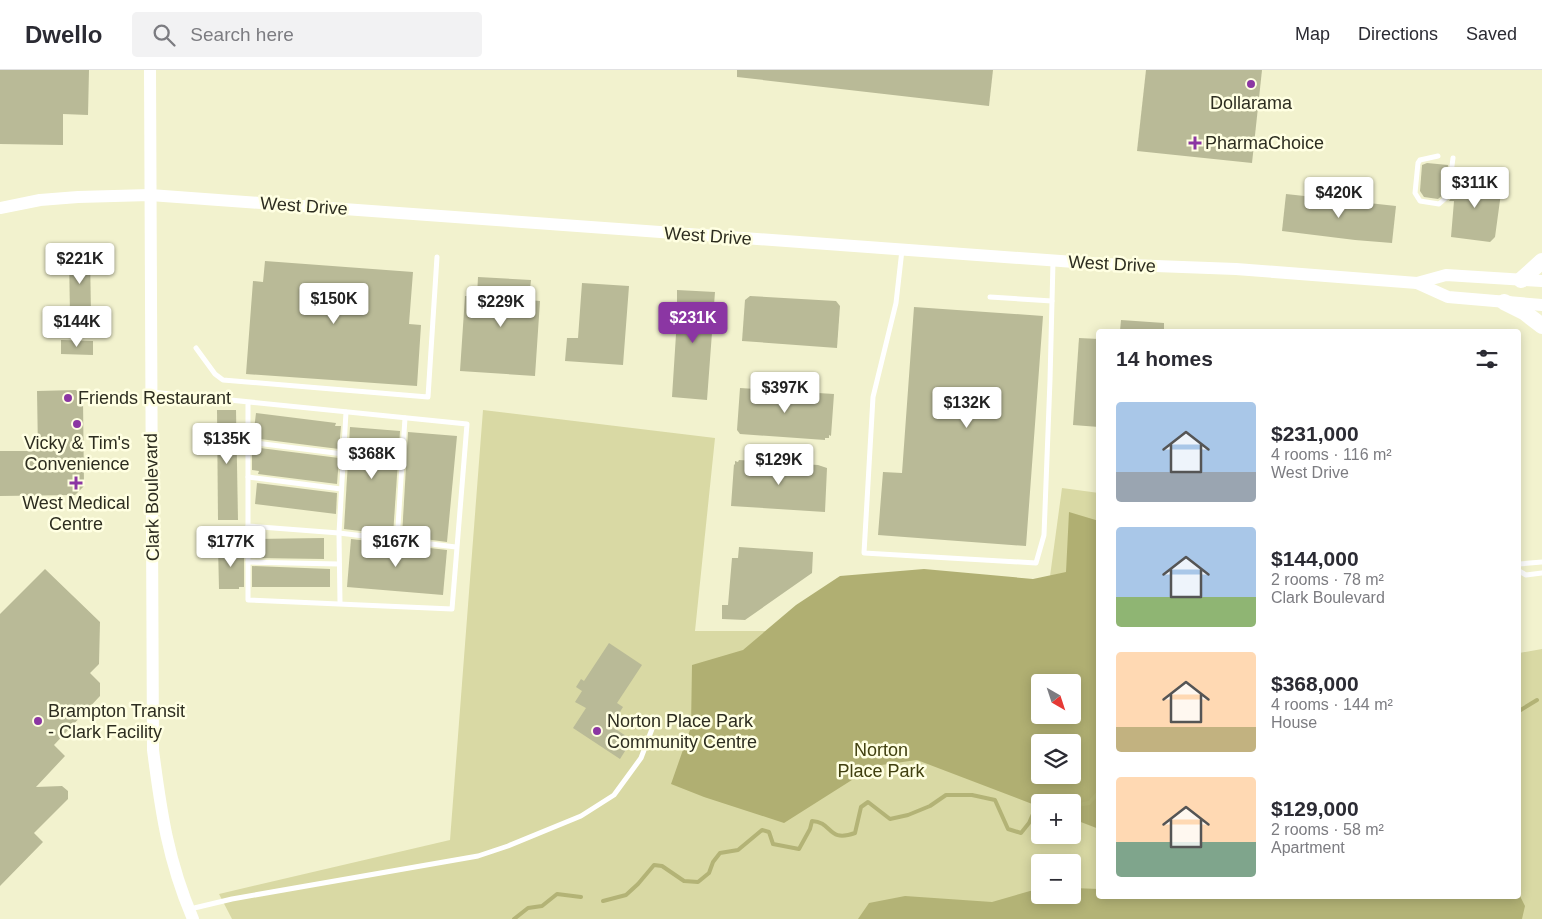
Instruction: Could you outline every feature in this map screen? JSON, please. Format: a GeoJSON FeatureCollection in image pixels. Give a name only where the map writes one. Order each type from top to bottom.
{"type":"FeatureCollection","features":[{"type":"Feature","properties":{"kind":"main road"},"geometry":{"type":"LineString","coordinates":[[1521,280],[1542,262]]}},
{"type":"Feature","properties":{"kind":"main road"},"geometry":{"type":"LineString","coordinates":[[1504,302],[1524,312],[1542,326]]}},
{"type":"Feature","properties":{"kind":"street","name":"Clark Boulevard"},"geometry":{"type":"LineString","coordinates":[[150,70],[153,750],[160,806],[170,853],[179,885],[191,914]]}},
{"type":"Feature","properties":{"kind":"street","name":"West Drive"},"geometry":{"type":"LineString","coordinates":[[0,208],[40,200],[150,195],[1053,261],[1236,269],[1417,283],[1446,275],[1542,281]]}},
{"type":"Feature","properties":{"kind":"street","name":"West Drive"},"geometry":{"type":"LineString","coordinates":[[1417,283],[1448,297],[1542,305]]}},
{"type":"Feature","properties":{"kind":"lane"},"geometry":{"type":"LineString","coordinates":[[1438,156],[1424,158],[1418,163],[1415,193],[1420,201],[1439,204],[1448,196],[1453,158]]}},
{"type":"Feature","properties":{"kind":"lane"},"geometry":{"type":"LineString","coordinates":[[902,250],[896,303],[873,397],[864,553],[1036,563],[1044,534],[1053,261]]}},
{"type":"Feature","properties":{"kind":"lane"},"geometry":{"type":"LineString","coordinates":[[196,348],[215,374],[223,380],[428,397],[436,256]]}},
{"type":"Feature","properties":{"kind":"lane"},"geometry":{"type":"LineString","coordinates":[[990,297],[1052,301]]}},
{"type":"Feature","properties":{"kind":"lane"},"geometry":{"type":"LineString","coordinates":[[151,392],[467,424],[452,609],[248,600],[248,402]]}},
{"type":"Feature","properties":{"kind":"lane"},"geometry":{"type":"LineString","coordinates":[[340,603],[339,533],[346,412]]}},
{"type":"Feature","properties":{"kind":"lane"},"geometry":{"type":"LineString","coordinates":[[397,541],[405,418]]}},
{"type":"Feature","properties":{"kind":"lane"},"geometry":{"type":"LineString","coordinates":[[248,442],[343,454]]}},
{"type":"Feature","properties":{"kind":"lane"},"geometry":{"type":"LineString","coordinates":[[248,476],[342,489]]}},
{"type":"Feature","properties":{"kind":"lane"},"geometry":{"type":"LineString","coordinates":[[248,526],[339,533],[456,547]]}},
{"type":"Feature","properties":{"kind":"lane"},"geometry":{"type":"LineString","coordinates":[[248,562],[339,564]]}},
{"type":"Feature","properties":{"kind":"lane"},"geometry":{"type":"LineString","coordinates":[[1521,564],[1542,562]]}},
{"type":"Feature","properties":{"kind":"lane"},"geometry":{"type":"LineString","coordinates":[[1521,572],[1526,575],[1542,573]]}},
{"type":"Feature","properties":{"kind":"lane"},"geometry":{"type":"LineString","coordinates":[[191,914],[232,899],[478,856],[508,846],[581,816],[614,795],[641,758],[652,729]]}},
{"type":"Feature","properties":{"kind":"green space","name":"Norton Place Park"},"geometry":{"type":"Polygon","coordinates":[[[483,410],[715,438],[695,631],[790,631],[1048,591],[1062,488],[1096,493],[1096,899],[1521,899],[1521,653],[1542,649],[1542,919],[232,919],[219,894],[450,840],[483,410]]]}},
{"type":"Feature","properties":{"kind":"green space"},"geometry":{"type":"Polygon","coordinates":[[[1069,512],[1096,520],[1096,828],[1081,822],[1081,794],[1031,794],[1031,804],[917,760],[874,766],[784,823],[704,797],[671,784],[691,727],[692,665],[743,650],[796,605],[840,576],[924,569],[1033,579],[1066,572],[1069,512]]]}},
{"type":"Feature","properties":{"kind":"shaded area"},"geometry":{"type":"Polygon","coordinates":[[[1081,888],[1096,889],[1096,899],[1521,898],[1525,906],[1522,919],[858,919],[869,903],[905,896],[992,902],[1030,891],[1031,904],[1081,904],[1081,888]]]}},
{"type":"Feature","properties":{"kind":"building"},"geometry":{"type":"Polygon","coordinates":[[[0,70],[89,70],[88,115],[63,114],[63,145],[0,144],[0,70]]]}},
{"type":"Feature","properties":{"kind":"building"},"geometry":{"type":"Polygon","coordinates":[[[737,70],[993,70],[989,106],[737,77],[737,70]]]}},
{"type":"Feature","properties":{"kind":"building"},"geometry":{"type":"Polygon","coordinates":[[[1146,70],[1262,70],[1252,163],[1137,151],[1146,70]]]}},
{"type":"Feature","properties":{"kind":"building"},"geometry":{"type":"Polygon","coordinates":[[[1427,163],[1448,165],[1444,194],[1438,199],[1424,197],[1420,191],[1422,165],[1427,163]]]}},
{"type":"Feature","properties":{"kind":"building"},"geometry":{"type":"Polygon","coordinates":[[[1455,177],[1492,181],[1501,193],[1495,237],[1490,242],[1451,237],[1454,201],[1449,201],[1452,197],[1455,177]]]}},
{"type":"Feature","properties":{"kind":"building"},"geometry":{"type":"Polygon","coordinates":[[[1286,194],[1396,206],[1392,243],[1282,231],[1286,194]]]}},
{"type":"Feature","properties":{"kind":"building"},"geometry":{"type":"Polygon","coordinates":[[[90,254],[91,315],[70,316],[69,255],[90,254]]]}},
{"type":"Feature","properties":{"kind":"building"},"geometry":{"type":"Polygon","coordinates":[[[265,261],[413,272],[409,324],[421,325],[417,386],[246,374],[253,281],[263,282],[265,261]]]}},
{"type":"Feature","properties":{"kind":"building"},"geometry":{"type":"Polygon","coordinates":[[[478,277],[531,280],[529,300],[540,301],[535,376],[460,371],[465,296],[477,296],[478,277]]]}},
{"type":"Feature","properties":{"kind":"building"},"geometry":{"type":"Polygon","coordinates":[[[582,283],[629,286],[623,365],[565,361],[567,338],[578,338],[582,283]]]}},
{"type":"Feature","properties":{"kind":"building"},"geometry":{"type":"Polygon","coordinates":[[[677,290],[715,292],[707,400],[672,397],[678,303],[677,290]]]}},
{"type":"Feature","properties":{"kind":"building"},"geometry":{"type":"Polygon","coordinates":[[[750,296],[836,301],[840,306],[837,348],[742,341],[745,300],[750,296]]]}},
{"type":"Feature","properties":{"kind":"building"},"geometry":{"type":"Polygon","coordinates":[[[914,307],[1043,316],[1026,546],[878,535],[883,472],[902,473],[914,307]]]}},
{"type":"Feature","properties":{"kind":"building"},"geometry":{"type":"Polygon","coordinates":[[[1121,320],[1164,323],[1164,329],[1120,329],[1121,320]]]}},
{"type":"Feature","properties":{"kind":"building"},"geometry":{"type":"Polygon","coordinates":[[[1079,338],[1096,339],[1096,427],[1073,425],[1079,338]]]}},
{"type":"Feature","properties":{"kind":"building"},"geometry":{"type":"Polygon","coordinates":[[[61,340],[93,341],[93,355],[61,354],[61,340]]]}},
{"type":"Feature","properties":{"kind":"building"},"geometry":{"type":"Polygon","coordinates":[[[740,388],[834,394],[831,436],[829,435],[829,438],[825,438],[825,440],[740,434],[737,430],[740,388]]]}},
{"type":"Feature","properties":{"kind":"building"},"geometry":{"type":"Polygon","coordinates":[[[76,390],[83,400],[84,486],[75,495],[0,496],[0,451],[38,451],[37,391],[76,390]]]}},
{"type":"Feature","properties":{"kind":"building"},"geometry":{"type":"Polygon","coordinates":[[[217,410],[236,410],[238,520],[218,520],[217,410]]]}},
{"type":"Feature","properties":{"kind":"building"},"geometry":{"type":"Polygon","coordinates":[[[256,413],[336,423],[335,426],[341,426],[339,449],[253,438],[256,413]]]}},
{"type":"Feature","properties":{"kind":"building"},"geometry":{"type":"Polygon","coordinates":[[[350,427],[400,431],[393,535],[344,529],[350,427]]]}},
{"type":"Feature","properties":{"kind":"building"},"geometry":{"type":"Polygon","coordinates":[[[408,432],[457,436],[447,542],[402,536],[408,432]]]}},
{"type":"Feature","properties":{"kind":"building"},"geometry":{"type":"Polygon","coordinates":[[[252,447],[339,458],[337,484],[258,474],[259,471],[252,470],[252,447]]]}},
{"type":"Feature","properties":{"kind":"building"},"geometry":{"type":"Polygon","coordinates":[[[739,460],[818,465],[827,468],[825,512],[731,506],[734,464],[735,461],[738,462],[739,460]]]}},
{"type":"Feature","properties":{"kind":"building"},"geometry":{"type":"Polygon","coordinates":[[[257,483],[337,493],[336,514],[255,504],[257,483]]]}},
{"type":"Feature","properties":{"kind":"building"},"geometry":{"type":"Polygon","coordinates":[[[324,538],[324,559],[252,558],[252,539],[324,538]]]}},
{"type":"Feature","properties":{"kind":"building"},"geometry":{"type":"Polygon","coordinates":[[[351,539],[447,550],[443,595],[347,587],[351,539]]]}},
{"type":"Feature","properties":{"kind":"building"},"geometry":{"type":"Polygon","coordinates":[[[218,546],[238,546],[238,553],[244,553],[244,587],[239,587],[239,589],[219,589],[218,546]]]}},
{"type":"Feature","properties":{"kind":"building"},"geometry":{"type":"Polygon","coordinates":[[[739,547],[813,552],[812,573],[745,620],[722,619],[722,605],[728,605],[732,558],[738,558],[739,547]]]}},
{"type":"Feature","properties":{"kind":"building"},"geometry":{"type":"Polygon","coordinates":[[[252,566],[330,569],[330,587],[252,587],[252,566]]]}},
{"type":"Feature","properties":{"kind":"building","name":"Brampton Transit - Clark Facility"},"geometry":{"type":"Polygon","coordinates":[[[45,569],[100,622],[99,664],[90,673],[100,683],[100,696],[54,745],[65,756],[36,787],[62,786],[68,791],[68,799],[34,833],[43,842],[0,886],[0,614],[45,569]]]}},
{"type":"Feature","properties":{"kind":"building"},"geometry":{"type":"Polygon","coordinates":[[[609,643],[642,665],[617,703],[623,707],[611,726],[632,740],[620,759],[573,728],[586,708],[575,702],[582,691],[576,687],[581,679],[584,681],[609,643]]]}},
{"type":"Feature","properties":{"kind":"waterway"},"geometry":{"type":"LineString","coordinates":[[1521,710],[1537,700]]}},
{"type":"Feature","properties":{"kind":"waterway"},"geometry":{"type":"LineString","coordinates":[[603,901],[626,895],[654,865],[662,866],[684,881],[698,882],[709,873],[713,862],[720,853],[738,850],[762,830],[769,832],[773,844],[799,849],[810,829],[812,821],[819,822],[835,834],[846,835],[855,833],[861,807],[868,802],[890,819],[908,815],[930,806],[946,795],[972,795],[995,800],[1008,829],[1021,833],[1031,818]]}},
{"type":"Feature","properties":{"kind":"waterway"},"geometry":{"type":"LineString","coordinates":[[1081,804],[1089,803],[1096,795]]}},
{"type":"Feature","properties":{"kind":"waterway"},"geometry":{"type":"LineString","coordinates":[[514,919],[528,908],[542,906],[557,894],[581,897]]}},
{"type":"Feature","properties":{"kind":"place","name":"Dollarama"},"geometry":{"type":"Point","coordinates":[1251,84]}},
{"type":"Feature","properties":{"kind":"place","name":"PharmaChoice"},"geometry":{"type":"Point","coordinates":[1195,143]}},
{"type":"Feature","properties":{"kind":"place","name":"Friends Restaurant"},"geometry":{"type":"Point","coordinates":[68,398]}},
{"type":"Feature","properties":{"kind":"place","name":"Vicky & Tim's Convenience"},"geometry":{"type":"Point","coordinates":[77,424]}},
{"type":"Feature","properties":{"kind":"place","name":"West Medical Centre"},"geometry":{"type":"Point","coordinates":[76,483]}},
{"type":"Feature","properties":{"kind":"place","name":"Brampton Transit - Clark Facility"},"geometry":{"type":"Point","coordinates":[38,721]}},
{"type":"Feature","properties":{"kind":"place","name":"Norton Place Park Community Centre"},"geometry":{"type":"Point","coordinates":[597,731]}}]}
